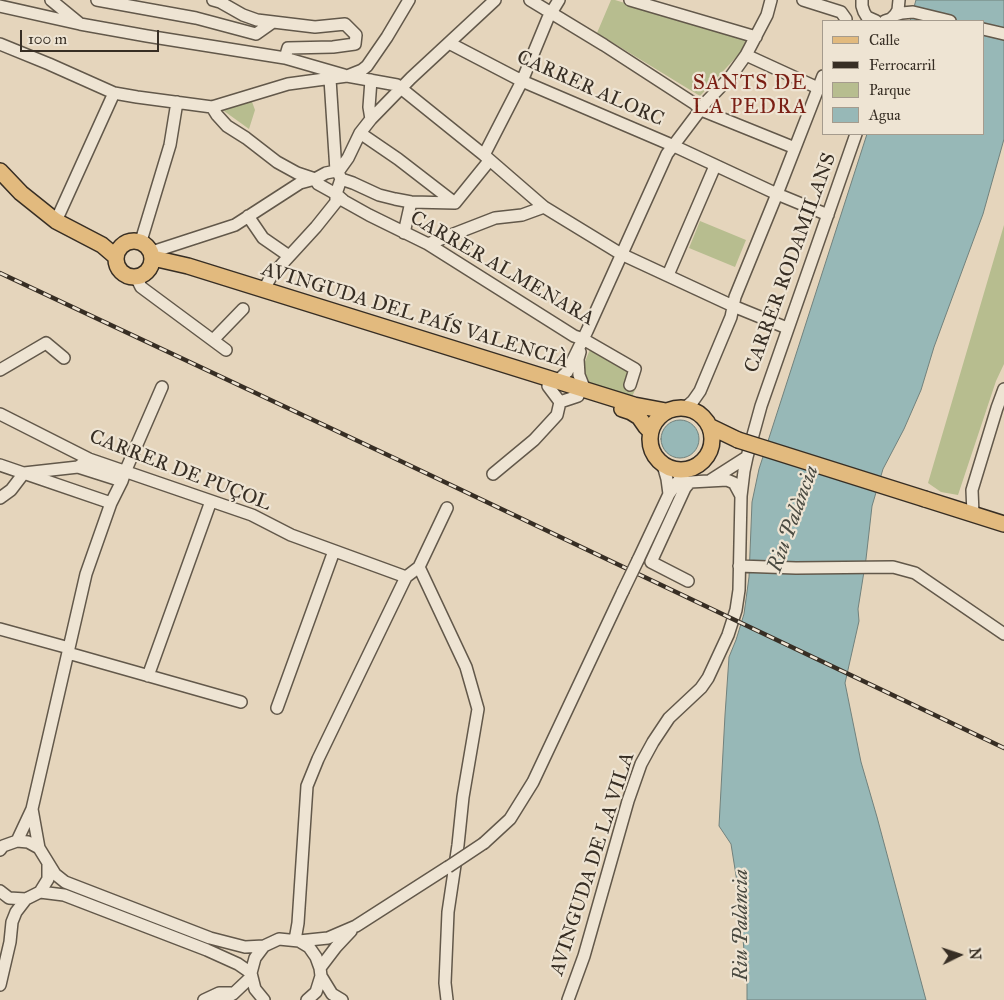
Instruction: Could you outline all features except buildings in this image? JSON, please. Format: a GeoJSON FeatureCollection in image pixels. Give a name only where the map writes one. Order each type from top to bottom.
{"type":"FeatureCollection","features":[{"type":"Feature","properties":{"kind":"main road"},"geometry":{"type":"LineString","coordinates":[[0,172],[21,193],[56,221],[102,245],[119,251]]}},
{"type":"Feature","properties":{"kind":"main road"},"geometry":{"type":"LineString","coordinates":[[130,240],[149,254],[146,274],[136,277],[124,274],[116,265],[119,251],[130,240]]}},
{"type":"Feature","properties":{"kind":"main road","name":"AVINGUDA DEL PAÍS VALENCIÀ"},"geometry":{"type":"LineString","coordinates":[[149,254],[264,289],[552,384]]}},
{"type":"Feature","properties":{"kind":"main road","name":"AVINGUDA DEL PAÍS VALENCIÀ"},"geometry":{"type":"LineString","coordinates":[[149,254],[187,273],[255,294],[582,393],[666,411]]}},
{"type":"Feature","properties":{"kind":"main road","name":"AVINGUDA DEL PAÍS VALENCIÀ"},"geometry":{"type":"LineString","coordinates":[[582,393],[631,412],[639,417],[650,431]]}},
{"type":"Feature","properties":{"kind":"main road"},"geometry":{"type":"LineString","coordinates":[[675,408],[685,408],[700,414],[709,426],[712,435],[710,450],[706,458],[700,463],[686,470],[674,470],[663,465],[655,458],[650,440],[650,431],[658,416],[675,408]]}},
{"type":"Feature","properties":{"kind":"main road"},"geometry":{"type":"LineString","coordinates":[[709,426],[738,440],[1004,524]]}},
{"type":"Feature","properties":{"kind":"main road"},"geometry":{"type":"LineString","coordinates":[[710,450],[727,442],[738,440]]}},
{"type":"Feature","properties":{"kind":"street"},"geometry":{"type":"LineString","coordinates":[[51,0],[80,24]]}},
{"type":"Feature","properties":{"kind":"street"},"geometry":{"type":"LineString","coordinates":[[97,0],[196,18],[256,34],[273,22]]}},
{"type":"Feature","properties":{"kind":"street"},"geometry":{"type":"LineString","coordinates":[[213,0],[257,20],[315,27],[345,24],[356,35],[355,44],[333,47],[288,48],[285,58]]}},
{"type":"Feature","properties":{"kind":"street"},"geometry":{"type":"LineString","coordinates":[[0,44],[114,93],[212,107],[288,84],[347,76],[362,70],[367,66],[387,37],[409,0]]}},
{"type":"Feature","properties":{"kind":"street"},"geometry":{"type":"LineString","coordinates":[[339,174],[360,133],[371,119],[400,88],[495,0]]}},
{"type":"Feature","properties":{"kind":"street"},"geometry":{"type":"LineString","coordinates":[[530,0],[695,104],[701,110],[794,148]]}},
{"type":"Feature","properties":{"kind":"street"},"geometry":{"type":"LineString","coordinates":[[455,203],[486,158],[551,13],[559,0]]}},
{"type":"Feature","properties":{"kind":"street"},"geometry":{"type":"LineString","coordinates":[[630,0],[756,37]]}},
{"type":"Feature","properties":{"kind":"street"},"geometry":{"type":"LineString","coordinates":[[493,474],[534,440],[557,415],[560,402],[552,384],[567,372],[667,154],[707,101],[731,76],[746,55],[767,15],[771,0]]}},
{"type":"Feature","properties":{"kind":"street"},"geometry":{"type":"LineString","coordinates":[[803,0],[841,12],[846,20],[862,3]]}},
{"type":"Feature","properties":{"kind":"street"},"geometry":{"type":"LineString","coordinates":[[899,0],[913,12],[946,20]]}},
{"type":"Feature","properties":{"kind":"street"},"geometry":{"type":"LineString","coordinates":[[890,18],[898,10],[899,0]]}},
{"type":"Feature","properties":{"kind":"street"},"geometry":{"type":"LineString","coordinates":[[862,3],[867,17],[872,20]]}},
{"type":"Feature","properties":{"kind":"street"},"geometry":{"type":"LineString","coordinates":[[0,6],[80,24],[285,58],[347,76],[397,85],[544,207],[621,254],[733,306],[787,328]]}},
{"type":"Feature","properties":{"kind":"street"},"geometry":{"type":"LineString","coordinates":[[890,18],[913,12]]}},
{"type":"Feature","properties":{"kind":"street"},"geometry":{"type":"LineString","coordinates":[[984,29],[1004,34]]}},
{"type":"Feature","properties":{"kind":"street","name":"CARRER ALORC"},"geometry":{"type":"LineString","coordinates":[[449,44],[522,81],[828,215]]}},
{"type":"Feature","properties":{"kind":"street"},"geometry":{"type":"LineString","coordinates":[[746,55],[818,88]]}},
{"type":"Feature","properties":{"kind":"street"},"geometry":{"type":"LineString","coordinates":[[685,408],[700,391],[731,317],[735,297],[778,194],[822,78]]}},
{"type":"Feature","properties":{"kind":"street"},"geometry":{"type":"LineString","coordinates":[[264,289],[272,275],[336,202],[339,174],[330,79]]}},
{"type":"Feature","properties":{"kind":"street"},"geometry":{"type":"LineString","coordinates":[[371,80],[369,107],[371,119]]}},
{"type":"Feature","properties":{"kind":"street"},"geometry":{"type":"LineString","coordinates":[[56,221],[114,93]]}},
{"type":"Feature","properties":{"kind":"street"},"geometry":{"type":"LineString","coordinates":[[149,254],[177,102]]}},
{"type":"Feature","properties":{"kind":"street","name":"CARRER ALMENARA"},"geometry":{"type":"LineString","coordinates":[[212,107],[228,126],[277,162],[315,179],[318,184],[369,215],[428,244],[574,336],[583,339],[635,369],[630,385]]}},
{"type":"Feature","properties":{"kind":"street"},"geometry":{"type":"LineString","coordinates":[[360,133],[398,159],[455,203]]}},
{"type":"Feature","properties":{"kind":"street","name":"CARRER RODAMILANS"},"geometry":{"type":"LineString","coordinates":[[747,457],[761,406],[787,328],[856,135]]}},
{"type":"Feature","properties":{"kind":"street"},"geometry":{"type":"LineString","coordinates":[[668,275],[715,166]]}},
{"type":"Feature","properties":{"kind":"street"},"geometry":{"type":"LineString","coordinates":[[149,254],[235,224],[300,183],[315,179],[326,173],[339,174],[353,183],[380,195],[395,199],[411,202],[455,203]]}},
{"type":"Feature","properties":{"kind":"street"},"geometry":{"type":"LineString","coordinates":[[404,233],[411,202]]}},
{"type":"Feature","properties":{"kind":"street"},"geometry":{"type":"LineString","coordinates":[[428,244],[495,218],[522,215],[544,207]]}},
{"type":"Feature","properties":{"kind":"street"},"geometry":{"type":"LineString","coordinates":[[248,216],[263,238],[289,256]]}},
{"type":"Feature","properties":{"kind":"street"},"geometry":{"type":"LineString","coordinates":[[136,277],[141,287],[226,350]]}},
{"type":"Feature","properties":{"kind":"street"},"geometry":{"type":"LineString","coordinates":[[213,340],[243,309]]}},
{"type":"Feature","properties":{"kind":"street"},"geometry":{"type":"LineString","coordinates":[[560,402],[582,393],[578,359],[583,339]]}},
{"type":"Feature","properties":{"kind":"street"},"geometry":{"type":"LineString","coordinates":[[0,370],[46,343],[64,358]]}},
{"type":"Feature","properties":{"kind":"street"},"geometry":{"type":"LineString","coordinates":[[17,841],[32,809],[86,574],[111,503],[162,386]]}},
{"type":"Feature","properties":{"kind":"street"},"geometry":{"type":"LineString","coordinates":[[966,512],[1004,389]]}},
{"type":"Feature","properties":{"kind":"street","name":"CARRER DE PUÇOL"},"geometry":{"type":"LineString","coordinates":[[0,414],[123,476]]}},
{"type":"Feature","properties":{"kind":"street"},"geometry":{"type":"LineString","coordinates":[[710,481],[747,457]]}},
{"type":"Feature","properties":{"kind":"street","name":"AVINGUDA DE LA VILA"},"geometry":{"type":"LineString","coordinates":[[568,1000],[584,956],[628,801],[641,764],[669,718],[701,688],[715,666],[728,635],[736,610],[739,590],[741,496],[747,457]]}},
{"type":"Feature","properties":{"kind":"street"},"geometry":{"type":"LineString","coordinates":[[0,498],[12,490],[24,473],[78,467],[89,459]]}},
{"type":"Feature","properties":{"kind":"street"},"geometry":{"type":"LineString","coordinates":[[0,465],[111,503]]}},
{"type":"Feature","properties":{"kind":"street"},"geometry":{"type":"LineString","coordinates":[[663,465],[669,494]]}},
{"type":"Feature","properties":{"kind":"street","name":"CARRER DE PUÇOL"},"geometry":{"type":"LineString","coordinates":[[78,467],[123,476],[252,514],[291,535],[406,577]]}},
{"type":"Feature","properties":{"kind":"street"},"geometry":{"type":"LineString","coordinates":[[32,809],[39,848],[48,864],[65,882],[210,938],[245,947],[264,946],[279,939],[328,938],[356,926],[484,843],[510,820],[533,782],[669,494],[686,470]]}},
{"type":"Feature","properties":{"kind":"street"},"geometry":{"type":"LineString","coordinates":[[688,581],[651,562],[686,488],[690,482],[727,480],[734,483],[741,496]]}},
{"type":"Feature","properties":{"kind":"street"},"geometry":{"type":"LineString","coordinates":[[148,676],[211,501]]}},
{"type":"Feature","properties":{"kind":"street"},"geometry":{"type":"LineString","coordinates":[[297,940],[299,886],[307,786],[318,759],[406,577],[419,567],[447,508]]}},
{"type":"Feature","properties":{"kind":"street"},"geometry":{"type":"LineString","coordinates":[[277,708],[334,551]]}},
{"type":"Feature","properties":{"kind":"street"},"geometry":{"type":"LineString","coordinates":[[739,566],[893,568],[915,573],[1004,634]]}},
{"type":"Feature","properties":{"kind":"street"},"geometry":{"type":"LineString","coordinates":[[419,567],[466,667],[478,709],[463,797],[448,912],[445,983],[447,1000]]}},
{"type":"Feature","properties":{"kind":"street"},"geometry":{"type":"LineString","coordinates":[[0,629],[148,676],[242,702]]}},
{"type":"Feature","properties":{"kind":"street"},"geometry":{"type":"LineString","coordinates":[[1,847],[17,841],[28,842],[39,848]]}},
{"type":"Feature","properties":{"kind":"street"},"geometry":{"type":"LineString","coordinates":[[0,985],[10,942],[12,922],[16,912],[26,899],[40,892],[48,879],[48,864]]}},
{"type":"Feature","properties":{"kind":"street"},"geometry":{"type":"LineString","coordinates":[[0,891],[9,898],[26,899]]}},
{"type":"Feature","properties":{"kind":"street"},"geometry":{"type":"LineString","coordinates":[[40,892],[73,898],[207,950],[238,964],[251,975]]}},
{"type":"Feature","properties":{"kind":"street"},"geometry":{"type":"LineString","coordinates":[[308,1000],[316,992],[320,972],[336,947],[356,926]]}},
{"type":"Feature","properties":{"kind":"street"},"geometry":{"type":"LineString","coordinates":[[297,940],[309,947],[316,957],[320,972],[332,994],[342,1000]]}},
{"type":"Feature","properties":{"kind":"street"},"geometry":{"type":"LineString","coordinates":[[261,1000],[251,975],[255,958],[264,946]]}},
{"type":"Feature","properties":{"kind":"street"},"geometry":{"type":"LineString","coordinates":[[222,1000],[233,994],[251,975]]}},
{"type":"Feature","properties":{"kind":"street"},"geometry":{"type":"LineString","coordinates":[[440,1000],[445,983]]}},
{"type":"Feature","properties":{"kind":"street"},"geometry":{"type":"LineString","coordinates":[[204,1000],[219,993],[233,994]]}},
{"type":"Feature","properties":{"kind":"green space"},"geometry":{"type":"Polygon","coordinates":[[[611,0],[746,40],[741,52],[700,96],[597,33],[611,0]]]}},
{"type":"Feature","properties":{"kind":"green space"},"geometry":{"type":"Polygon","coordinates":[[[251,99],[255,110],[249,129],[223,109],[251,99]]]}},
{"type":"Feature","properties":{"kind":"green space"},"geometry":{"type":"Polygon","coordinates":[[[700,221],[746,240],[735,267],[689,248],[700,221]]]}},
{"type":"Feature","properties":{"kind":"green space"},"geometry":{"type":"Polygon","coordinates":[[[1004,225],[1004,364],[996,381],[958,495],[941,492],[928,483],[1004,225]]]}},
{"type":"Feature","properties":{"kind":"green space"},"geometry":{"type":"Polygon","coordinates":[[[591,347],[631,370],[630,385],[636,388],[631,399],[590,387],[583,378],[584,364],[591,347]]]}},
{"type":"Feature","properties":{"kind":"water","name":"Riu Palància"},"geometry":{"type":"Polygon","coordinates":[[[916,0],[1004,0],[1004,139],[983,214],[934,347],[921,390],[904,429],[883,469],[872,506],[858,609],[859,621],[845,683],[861,762],[926,1000],[747,1000],[747,981],[738,888],[731,844],[719,826],[729,657],[744,614],[749,577],[752,502],[759,469],[867,135],[984,135],[984,20],[910,20],[916,0]]]}},
{"type":"Feature","properties":{"kind":"water"},"geometry":{"type":"Polygon","coordinates":[[[680,420],[693,426],[699,439],[693,452],[680,458],[667,452],[661,439],[667,426],[680,420]]]}},
{"type":"Feature","properties":{"kind":"railway"},"geometry":{"type":"LineString","coordinates":[[0,273],[1004,748]]}},
{"type":"Feature","properties":{"kind":"district","name":"SANTS DE LA PEDRA"},"geometry":{"type":"Point","coordinates":[750,96]}}]}
